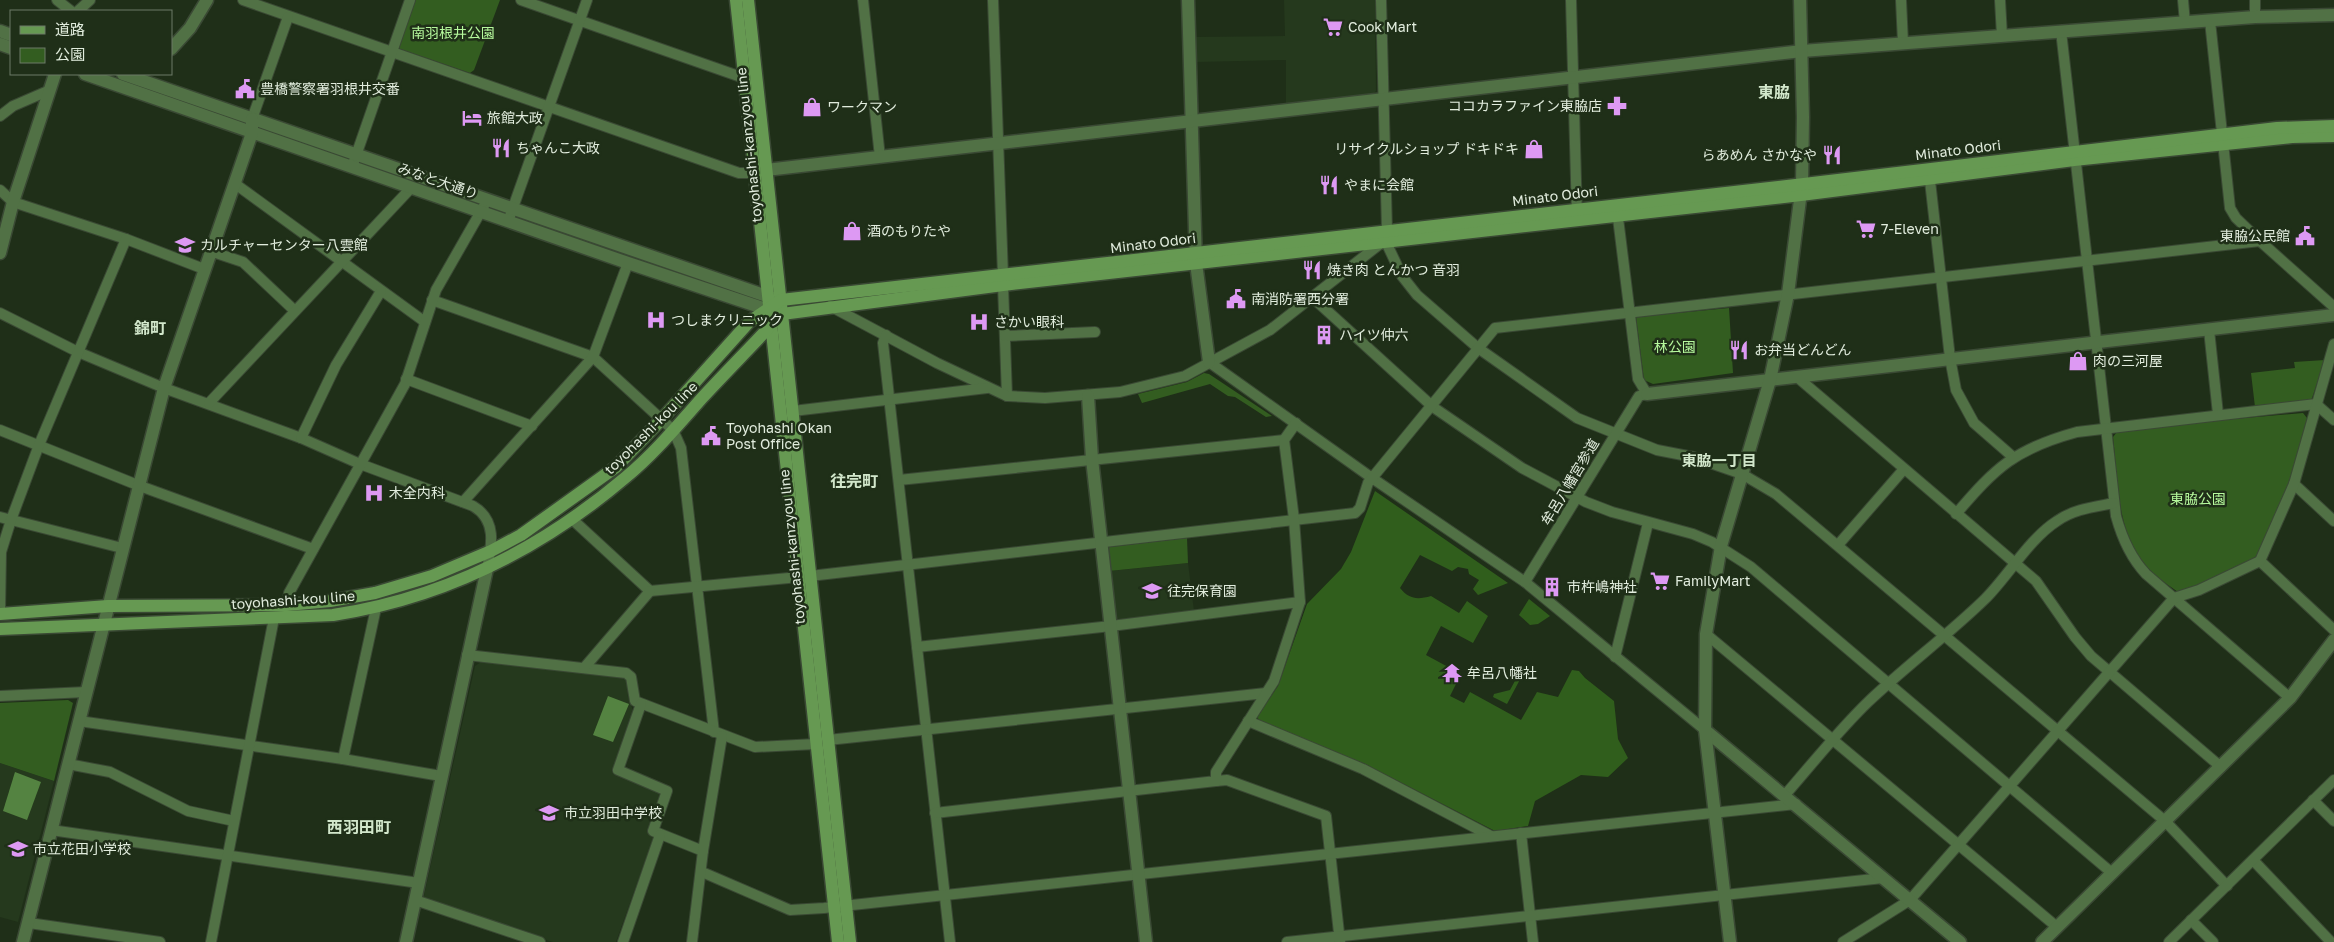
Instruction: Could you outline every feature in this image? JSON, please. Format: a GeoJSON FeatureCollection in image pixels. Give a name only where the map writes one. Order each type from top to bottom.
{"type":"FeatureCollection","features":[{"type":"Feature","properties":{"kind":"main road","name":"toyohashi-kanzyou line"},"geometry":{"type":"LineString","coordinates":[[736,0],[744,78],[782,314],[792,411],[804,576]]}},
{"type":"Feature","properties":{"kind":"main road","name":"toyohashi-kanzyou line"},"geometry":{"type":"LineString","coordinates":[[748,0],[769,310],[804,576],[840,907],[838,942]]}},
{"type":"Feature","properties":{"kind":"main road","name":"Minato Odori"},"geometry":{"type":"LineString","coordinates":[[2222,140],[2277,128],[2334,126]]}},
{"type":"Feature","properties":{"kind":"main road","name":"Minato Odori"},"geometry":{"type":"LineString","coordinates":[[780,300],[1003,280],[1386,235],[1801,190],[2074,155],[2222,140],[2334,136]]}},
{"type":"Feature","properties":{"kind":"main road","name":"Minato Odori"},"geometry":{"type":"LineString","coordinates":[[782,314],[1003,280]]}},
{"type":"Feature","properties":{"kind":"main road","name":"toyohashi-kou line"},"geometry":{"type":"LineString","coordinates":[[0,614],[108,606],[287,605],[330,601],[376,592],[432,576],[491,551],[538,524],[616,467],[749,322],[769,310],[780,300]]}},
{"type":"Feature","properties":{"kind":"main road","name":"toyohashi-kou line"},"geometry":{"type":"LineString","coordinates":[[0,628],[333,615],[376,608],[437,590],[487,569],[573,520],[628,476],[782,314]]}},
{"type":"Feature","properties":{"kind":"main road","name":"toyohashi-kanzyou line"},"geometry":{"type":"LineString","coordinates":[[840,907],[850,942]]}},
{"type":"Feature","properties":{"kind":"street"},"geometry":{"type":"LineString","coordinates":[[58,0],[70,10]]}},
{"type":"Feature","properties":{"kind":"street"},"geometry":{"type":"LineString","coordinates":[[79,10],[90,0]]}},
{"type":"Feature","properties":{"kind":"street"},"geometry":{"type":"LineString","coordinates":[[172,48],[190,28],[207,0]]}},
{"type":"Feature","properties":{"kind":"street"},"geometry":{"type":"LineString","coordinates":[[243,0],[739,173],[1802,50],[2255,17],[2334,15]]}},
{"type":"Feature","properties":{"kind":"street"},"geometry":{"type":"LineString","coordinates":[[354,161],[410,0]]}},
{"type":"Feature","properties":{"kind":"street"},"geometry":{"type":"LineString","coordinates":[[521,0],[744,78]]}},
{"type":"Feature","properties":{"kind":"street"},"geometry":{"type":"LineString","coordinates":[[510,215],[586,0]]}},
{"type":"Feature","properties":{"kind":"street"},"geometry":{"type":"LineString","coordinates":[[863,0],[880,158]]}},
{"type":"Feature","properties":{"kind":"street"},"geometry":{"type":"LineString","coordinates":[[994,0],[1007,396]]}},
{"type":"Feature","properties":{"kind":"street"},"geometry":{"type":"LineString","coordinates":[[1188,0],[1196,258],[1209,362],[1372,478],[1525,582],[1796,804],[1955,940]]}},
{"type":"Feature","properties":{"kind":"street"},"geometry":{"type":"LineString","coordinates":[[1381,0],[1386,235],[1402,276],[1417,294],[1478,348],[1578,418],[1657,450],[1693,457],[1742,474],[1776,494],[2165,820],[2227,886]]}},
{"type":"Feature","properties":{"kind":"street"},"geometry":{"type":"LineString","coordinates":[[1571,0],[1577,214]]}},
{"type":"Feature","properties":{"kind":"street"},"geometry":{"type":"LineString","coordinates":[[1730,942],[1705,730],[1706,634],[1721,546],[1770,380],[1788,294],[1801,190],[1802,50],[1800,0]]}},
{"type":"Feature","properties":{"kind":"street"},"geometry":{"type":"LineString","coordinates":[[1901,0],[1902,43]]}},
{"type":"Feature","properties":{"kind":"street"},"geometry":{"type":"LineString","coordinates":[[2000,0],[2002,36]]}},
{"type":"Feature","properties":{"kind":"street"},"geometry":{"type":"LineString","coordinates":[[2183,0],[2185,22]]}},
{"type":"Feature","properties":{"kind":"street"},"geometry":{"type":"LineString","coordinates":[[2255,0],[2255,17]]}},
{"type":"Feature","properties":{"kind":"street"},"geometry":{"type":"LineString","coordinates":[[23,942],[164,388],[252,133],[252,119],[288,17]]}},
{"type":"Feature","properties":{"kind":"street"},"geometry":{"type":"LineString","coordinates":[[2210,21],[2230,208],[2236,218],[2260,241],[2334,306]]}},
{"type":"Feature","properties":{"kind":"street"},"geometry":{"type":"LineString","coordinates":[[2061,31],[2114,503],[2122,536],[2137,564],[2290,698]]}},
{"type":"Feature","properties":{"kind":"street"},"geometry":{"type":"LineString","coordinates":[[0,253],[13,202],[55,75]]}},
{"type":"Feature","properties":{"kind":"street","name":"みなと大通り"},"geometry":{"type":"LineString","coordinates":[[88,75],[252,133],[354,161],[510,215],[780,300]]}},
{"type":"Feature","properties":{"kind":"street","name":"みなと大通り"},"geometry":{"type":"LineString","coordinates":[[126,75],[252,119],[354,161],[411,188],[484,206]]}},
{"type":"Feature","properties":{"kind":"street"},"geometry":{"type":"LineString","coordinates":[[0,116],[13,106],[50,90]]}},
{"type":"Feature","properties":{"kind":"street"},"geometry":{"type":"LineString","coordinates":[[1929,173],[1950,358],[1956,390],[1966,411],[1981,431],[2013,457]]}},
{"type":"Feature","properties":{"kind":"street"},"geometry":{"type":"LineString","coordinates":[[234,183],[425,322]]}},
{"type":"Feature","properties":{"kind":"street"},"geometry":{"type":"LineString","coordinates":[[209,403],[340,261],[411,188]]}},
{"type":"Feature","properties":{"kind":"street"},"geometry":{"type":"LineString","coordinates":[[0,190],[13,202],[126,240],[204,269]]}},
{"type":"Feature","properties":{"kind":"street"},"geometry":{"type":"LineString","coordinates":[[287,605],[289,593],[406,379],[432,300],[484,206]]}},
{"type":"Feature","properties":{"kind":"street"},"geometry":{"type":"LineString","coordinates":[[1617,210],[1638,379],[1643,395],[2334,315]]}},
{"type":"Feature","properties":{"kind":"street","name":"みなと大通り"},"geometry":{"type":"LineString","coordinates":[[510,215],[628,263],[782,314]]}},
{"type":"Feature","properties":{"kind":"street"},"geometry":{"type":"LineString","coordinates":[[830,306],[1007,396],[1046,398],[1120,392],[1155,385],[1185,376],[1270,330],[1386,235]]}},
{"type":"Feature","properties":{"kind":"street"},"geometry":{"type":"LineString","coordinates":[[0,614],[1,552],[11,520],[39,445],[126,240]]}},
{"type":"Feature","properties":{"kind":"street"},"geometry":{"type":"LineString","coordinates":[[584,668],[650,591],[697,588],[1356,513],[1360,508],[1368,483],[1433,407],[1495,328],[2087,259],[2260,241]]}},
{"type":"Feature","properties":{"kind":"street"},"geometry":{"type":"LineString","coordinates":[[210,251],[243,262],[295,311]]}},
{"type":"Feature","properties":{"kind":"street"},"geometry":{"type":"LineString","coordinates":[[464,502],[593,357],[628,263]]}},
{"type":"Feature","properties":{"kind":"street"},"geometry":{"type":"LineString","coordinates":[[301,438],[336,365],[381,291]]}},
{"type":"Feature","properties":{"kind":"street"},"geometry":{"type":"LineString","coordinates":[[1312,297],[1433,407],[1522,468],[1577,498],[1648,523],[1693,534],[1721,546],[1751,567],[2112,873]]}},
{"type":"Feature","properties":{"kind":"street"},"geometry":{"type":"LineString","coordinates":[[432,300],[593,357],[673,430],[681,448],[697,588],[718,734],[692,942]]}},
{"type":"Feature","properties":{"kind":"street"},"geometry":{"type":"LineString","coordinates":[[0,312],[78,352],[164,388],[209,403],[301,438],[360,464],[464,502],[480,510],[484,515],[492,536],[491,551],[406,942]]}},
{"type":"Feature","properties":{"kind":"street"},"geometry":{"type":"LineString","coordinates":[[2209,330],[2218,414]]}},
{"type":"Feature","properties":{"kind":"street"},"geometry":{"type":"LineString","coordinates":[[1005,336],[1095,332]]}},
{"type":"Feature","properties":{"kind":"street"},"geometry":{"type":"LineString","coordinates":[[886,335],[883,343],[950,942]]}},
{"type":"Feature","properties":{"kind":"street"},"geometry":{"type":"LineString","coordinates":[[1843,942],[1910,900],[1958,842],[2174,598],[2199,590],[2260,561],[2294,484],[2334,344]]}},
{"type":"Feature","properties":{"kind":"street"},"geometry":{"type":"LineString","coordinates":[[1797,377],[2036,581],[2075,637],[2091,656],[2221,767]]}},
{"type":"Feature","properties":{"kind":"street"},"geometry":{"type":"LineString","coordinates":[[406,379],[532,426]]}},
{"type":"Feature","properties":{"kind":"street"},"geometry":{"type":"LineString","coordinates":[[792,411],[988,388]]}},
{"type":"Feature","properties":{"kind":"street","name":"牟呂八幡宮参道"},"geometry":{"type":"LineString","coordinates":[[1525,582],[1616,434],[1643,395]]}},
{"type":"Feature","properties":{"kind":"street"},"geometry":{"type":"LineString","coordinates":[[1088,396],[1092,459],[1146,942]]}},
{"type":"Feature","properties":{"kind":"street"},"geometry":{"type":"LineString","coordinates":[[1956,514],[1991,474],[2013,457],[2046,440],[2076,432],[2316,404],[2334,420]]}},
{"type":"Feature","properties":{"kind":"street"},"geometry":{"type":"LineString","coordinates":[[1216,781],[1216,772],[1274,681],[1300,602],[1294,520],[1284,440],[1296,423]]}},
{"type":"Feature","properties":{"kind":"street"},"geometry":{"type":"LineString","coordinates":[[0,430],[140,486],[313,550]]}},
{"type":"Feature","properties":{"kind":"street"},"geometry":{"type":"LineString","coordinates":[[899,480],[1284,440]]}},
{"type":"Feature","properties":{"kind":"street"},"geometry":{"type":"LineString","coordinates":[[1838,545],[1904,469]]}},
{"type":"Feature","properties":{"kind":"street"},"geometry":{"type":"LineString","coordinates":[[2294,484],[2334,521]]}},
{"type":"Feature","properties":{"kind":"street"},"geometry":{"type":"LineString","coordinates":[[1785,795],[1834,738],[1888,683],[1946,635],[1986,598],[2035,540],[2064,516],[2084,509],[2114,503]]}},
{"type":"Feature","properties":{"kind":"street"},"geometry":{"type":"LineString","coordinates":[[0,517],[122,548]]}},
{"type":"Feature","properties":{"kind":"street"},"geometry":{"type":"LineString","coordinates":[[573,520],[650,591]]}},
{"type":"Feature","properties":{"kind":"street"},"geometry":{"type":"LineString","coordinates":[[1615,657],[1648,523]]}},
{"type":"Feature","properties":{"kind":"street"},"geometry":{"type":"LineString","coordinates":[[2260,561],[2334,630]]}},
{"type":"Feature","properties":{"kind":"street"},"geometry":{"type":"LineString","coordinates":[[916,647],[1111,626],[1300,602]]}},
{"type":"Feature","properties":{"kind":"street"},"geometry":{"type":"LineString","coordinates":[[343,759],[376,608]]}},
{"type":"Feature","properties":{"kind":"street"},"geometry":{"type":"LineString","coordinates":[[210,942],[228,855],[247,746],[274,618]]}},
{"type":"Feature","properties":{"kind":"street"},"geometry":{"type":"LineString","coordinates":[[1706,634],[1834,738],[2057,927]]}},
{"type":"Feature","properties":{"kind":"street"},"geometry":{"type":"LineString","coordinates":[[2042,942],[2290,698],[2334,640]]}},
{"type":"Feature","properties":{"kind":"street"},"geometry":{"type":"LineString","coordinates":[[467,655],[626,673],[631,677],[634,701],[718,734],[755,747],[765,748],[1266,693]]}},
{"type":"Feature","properties":{"kind":"street"},"geometry":{"type":"LineString","coordinates":[[0,696],[86,692]]}},
{"type":"Feature","properties":{"kind":"street"},"geometry":{"type":"LineString","coordinates":[[641,704],[618,770],[667,791],[653,831],[703,851]]}},
{"type":"Feature","properties":{"kind":"street"},"geometry":{"type":"LineString","coordinates":[[79,721],[343,759],[441,776]]}},
{"type":"Feature","properties":{"kind":"street"},"geometry":{"type":"LineString","coordinates":[[1248,721],[1363,769],[1491,836]]}},
{"type":"Feature","properties":{"kind":"street"},"geometry":{"type":"LineString","coordinates":[[68,764],[110,772],[188,811],[234,821]]}},
{"type":"Feature","properties":{"kind":"street"},"geometry":{"type":"LineString","coordinates":[[935,813],[1227,780],[1326,816],[1339,939]]}},
{"type":"Feature","properties":{"kind":"street"},"geometry":{"type":"LineString","coordinates":[[2169,942],[2334,780]]}},
{"type":"Feature","properties":{"kind":"street"},"geometry":{"type":"LineString","coordinates":[[2313,800],[2334,821]]}},
{"type":"Feature","properties":{"kind":"street"},"geometry":{"type":"LineString","coordinates":[[702,872],[790,910],[840,907],[1796,804]]}},
{"type":"Feature","properties":{"kind":"street"},"geometry":{"type":"LineString","coordinates":[[51,830],[419,883]]}},
{"type":"Feature","properties":{"kind":"street"},"geometry":{"type":"LineString","coordinates":[[1521,833],[1533,942]]}},
{"type":"Feature","properties":{"kind":"street"},"geometry":{"type":"LineString","coordinates":[[623,942],[660,834]]}},
{"type":"Feature","properties":{"kind":"street"},"geometry":{"type":"LineString","coordinates":[[2253,860],[2331,942]]}},
{"type":"Feature","properties":{"kind":"street"},"geometry":{"type":"LineString","coordinates":[[1287,942],[1339,939],[1725,894],[1883,878]]}},
{"type":"Feature","properties":{"kind":"street"},"geometry":{"type":"LineString","coordinates":[[415,900],[540,942]]}},
{"type":"Feature","properties":{"kind":"street"},"geometry":{"type":"LineString","coordinates":[[2192,920],[2212,942]]}},
{"type":"Feature","properties":{"kind":"street"},"geometry":{"type":"LineString","coordinates":[[28,923],[160,942]]}},
{"type":"Feature","properties":{"kind":"shaded area"},"geometry":{"type":"Polygon","coordinates":[[[1284,0],[1375,0],[1376,91],[1373,94],[1286,104],[1286,60],[1196,62],[1196,37],[1285,36],[1284,0]]]}},
{"type":"Feature","properties":{"kind":"shaded area","name":"牟呂八幡社"},"geometry":{"type":"Polygon","coordinates":[[[1375,491],[1508,583],[1478,595],[1473,589],[1479,580],[1469,574],[1468,569],[1458,567],[1452,571],[1420,555],[1400,588],[1414,598],[1431,596],[1459,613],[1467,601],[1488,616],[1473,643],[1441,626],[1426,655],[1461,674],[1450,696],[1464,703],[1470,692],[1521,720],[1537,692],[1558,697],[1572,670],[1579,671],[1614,701],[1618,739],[1628,758],[1608,777],[1581,775],[1535,801],[1528,826],[1495,831],[1365,764],[1259,720],[1257,717],[1278,686],[1307,604],[1341,569],[1351,552],[1375,491]]]}},
{"type":"Feature","properties":{"kind":"shaded area","name":"往完保育園"},"geometry":{"type":"Polygon","coordinates":[[[1188,563],[1194,611],[1116,620],[1109,571],[1188,563]]]}},
{"type":"Feature","properties":{"kind":"shaded area"},"geometry":{"type":"Polygon","coordinates":[[[1529,599],[1550,616],[1538,624],[1530,625],[1519,615],[1529,599]]]}},
{"type":"Feature","properties":{"kind":"shaded area","name":"市立羽田中学校"},"geometry":{"type":"Polygon","coordinates":[[[481,662],[622,676],[627,681],[628,697],[634,713],[614,772],[662,794],[648,833],[654,836],[616,942],[553,942],[423,900],[475,666],[481,662]]]}},
{"type":"Feature","properties":{"kind":"shaded area"},"geometry":{"type":"Polygon","coordinates":[[[1522,668],[1525,670],[1507,704],[1493,697],[1494,694],[1510,690],[1522,668]]]}},
{"type":"Feature","properties":{"kind":"shaded area"},"geometry":{"type":"Polygon","coordinates":[[[608,696],[629,704],[613,742],[593,735],[608,696]]]}},
{"type":"Feature","properties":{"kind":"shaded area","name":"市立花田小学校"},"geometry":{"type":"Polygon","coordinates":[[[0,763],[54,781],[18,922],[0,917],[0,763]]]}},
{"type":"Feature","properties":{"kind":"shaded area"},"geometry":{"type":"Polygon","coordinates":[[[15,772],[41,782],[27,820],[3,811],[15,772]]]}},
{"type":"Feature","properties":{"kind":"green space","name":"南羽根井公園"},"geometry":{"type":"Polygon","coordinates":[[[414,0],[500,0],[474,70],[470,73],[400,49],[397,45],[414,0]]]}},
{"type":"Feature","properties":{"kind":"green space","name":"林公園"},"geometry":{"type":"Polygon","coordinates":[[[1729,308],[1733,373],[1653,384],[1644,380],[1636,317],[1729,308]]]}},
{"type":"Feature","properties":{"kind":"green space"},"geometry":{"type":"Polygon","coordinates":[[[2325,360],[2311,401],[2255,407],[2251,373],[2295,368],[2294,362],[2325,360]]]}},
{"type":"Feature","properties":{"kind":"green space"},"geometry":{"type":"Polygon","coordinates":[[[1204,373],[1209,374],[1272,416],[1266,417],[1210,384],[1142,403],[1138,394],[1187,382],[1204,373]]]}},
{"type":"Feature","properties":{"kind":"green space","name":"東脇公園"},"geometry":{"type":"Polygon","coordinates":[[[2303,413],[2307,418],[2293,475],[2257,558],[2196,587],[2178,592],[2162,581],[2148,568],[2138,554],[2124,523],[2120,506],[2113,437],[2117,432],[2303,413]]]}},
{"type":"Feature","properties":{"kind":"green space"},"geometry":{"type":"Polygon","coordinates":[[[1187,538],[1188,563],[1109,571],[1107,550],[1109,547],[1187,538]]]}},
{"type":"Feature","properties":{"kind":"green space"},"geometry":{"type":"Polygon","coordinates":[[[68,700],[73,703],[54,781],[0,763],[0,703],[68,700]]]}},
{"type":"Feature","properties":{"kind":"place","name":"Cook Mart"},"geometry":{"type":"Point","coordinates":[1333,27]}},
{"type":"Feature","properties":{"kind":"place","name":"豊橋警察署羽根井交番"},"geometry":{"type":"Point","coordinates":[245,89]}},
{"type":"Feature","properties":{"kind":"place","name":"ココカラファイン東脇店"},"geometry":{"type":"Point","coordinates":[1617,106]}},
{"type":"Feature","properties":{"kind":"place","name":"ワークマン"},"geometry":{"type":"Point","coordinates":[812,107]}},
{"type":"Feature","properties":{"kind":"place","name":"旅館大政"},"geometry":{"type":"Point","coordinates":[472,118]}},
{"type":"Feature","properties":{"kind":"place","name":"ちゃんこ大政"},"geometry":{"type":"Point","coordinates":[501,148]}},
{"type":"Feature","properties":{"kind":"place","name":"リサイクルショップ ドキドキ"},"geometry":{"type":"Point","coordinates":[1534,149]}},
{"type":"Feature","properties":{"kind":"place","name":"らあめん さかなや"},"geometry":{"type":"Point","coordinates":[1832,155]}},
{"type":"Feature","properties":{"kind":"place","name":"やまに会館"},"geometry":{"type":"Point","coordinates":[1329,185]}},
{"type":"Feature","properties":{"kind":"place","name":"7-Eleven"},"geometry":{"type":"Point","coordinates":[1866,229]}},
{"type":"Feature","properties":{"kind":"place","name":"酒のもりたや"},"geometry":{"type":"Point","coordinates":[852,231]}},
{"type":"Feature","properties":{"kind":"place","name":"東脇公民館"},"geometry":{"type":"Point","coordinates":[2305,236]}},
{"type":"Feature","properties":{"kind":"place","name":"カルチャーセンター八雲館"},"geometry":{"type":"Point","coordinates":[185,245]}},
{"type":"Feature","properties":{"kind":"place","name":"焼き肉 とんかつ 音羽"},"geometry":{"type":"Point","coordinates":[1312,270]}},
{"type":"Feature","properties":{"kind":"place","name":"南消防署西分署"},"geometry":{"type":"Point","coordinates":[1236,299]}},
{"type":"Feature","properties":{"kind":"place","name":"つしまクリニック"},"geometry":{"type":"Point","coordinates":[656,320]}},
{"type":"Feature","properties":{"kind":"place","name":"さかい眼科"},"geometry":{"type":"Point","coordinates":[979,322]}},
{"type":"Feature","properties":{"kind":"place","name":"ハイツ仲六"},"geometry":{"type":"Point","coordinates":[1324,335]}},
{"type":"Feature","properties":{"kind":"place","name":"お弁当どんどん"},"geometry":{"type":"Point","coordinates":[1739,350]}},
{"type":"Feature","properties":{"kind":"place","name":"肉の三河屋"},"geometry":{"type":"Point","coordinates":[2078,361]}},
{"type":"Feature","properties":{"kind":"place","name":"Toyohashi Okan Post Office"},"geometry":{"type":"Point","coordinates":[711,436]}},
{"type":"Feature","properties":{"kind":"place","name":"木全内科"},"geometry":{"type":"Point","coordinates":[374,493]}},
{"type":"Feature","properties":{"kind":"place","name":"FamilyMart"},"geometry":{"type":"Point","coordinates":[1660,581]}},
{"type":"Feature","properties":{"kind":"place","name":"市杵嶋神社"},"geometry":{"type":"Point","coordinates":[1552,587]}},
{"type":"Feature","properties":{"kind":"place","name":"往完保育園"},"geometry":{"type":"Point","coordinates":[1152,591]}},
{"type":"Feature","properties":{"kind":"place","name":"牟呂八幡社"},"geometry":{"type":"Point","coordinates":[1452,673]}},
{"type":"Feature","properties":{"kind":"place","name":"市立羽田中学校"},"geometry":{"type":"Point","coordinates":[549,813]}},
{"type":"Feature","properties":{"kind":"place","name":"市立花田小学校"},"geometry":{"type":"Point","coordinates":[18,849]}},
{"type":"Feature","properties":{"kind":"district","name":"東脇"},"geometry":{"type":"Point","coordinates":[1774,92]}},
{"type":"Feature","properties":{"kind":"district","name":"錦町"},"geometry":{"type":"Point","coordinates":[150,328]}},
{"type":"Feature","properties":{"kind":"district","name":"東脇一丁目"},"geometry":{"type":"Point","coordinates":[1719,461]}},
{"type":"Feature","properties":{"kind":"district","name":"往完町"},"geometry":{"type":"Point","coordinates":[854,481]}},
{"type":"Feature","properties":{"kind":"district","name":"西羽田町"},"geometry":{"type":"Point","coordinates":[359,827]}}]}
